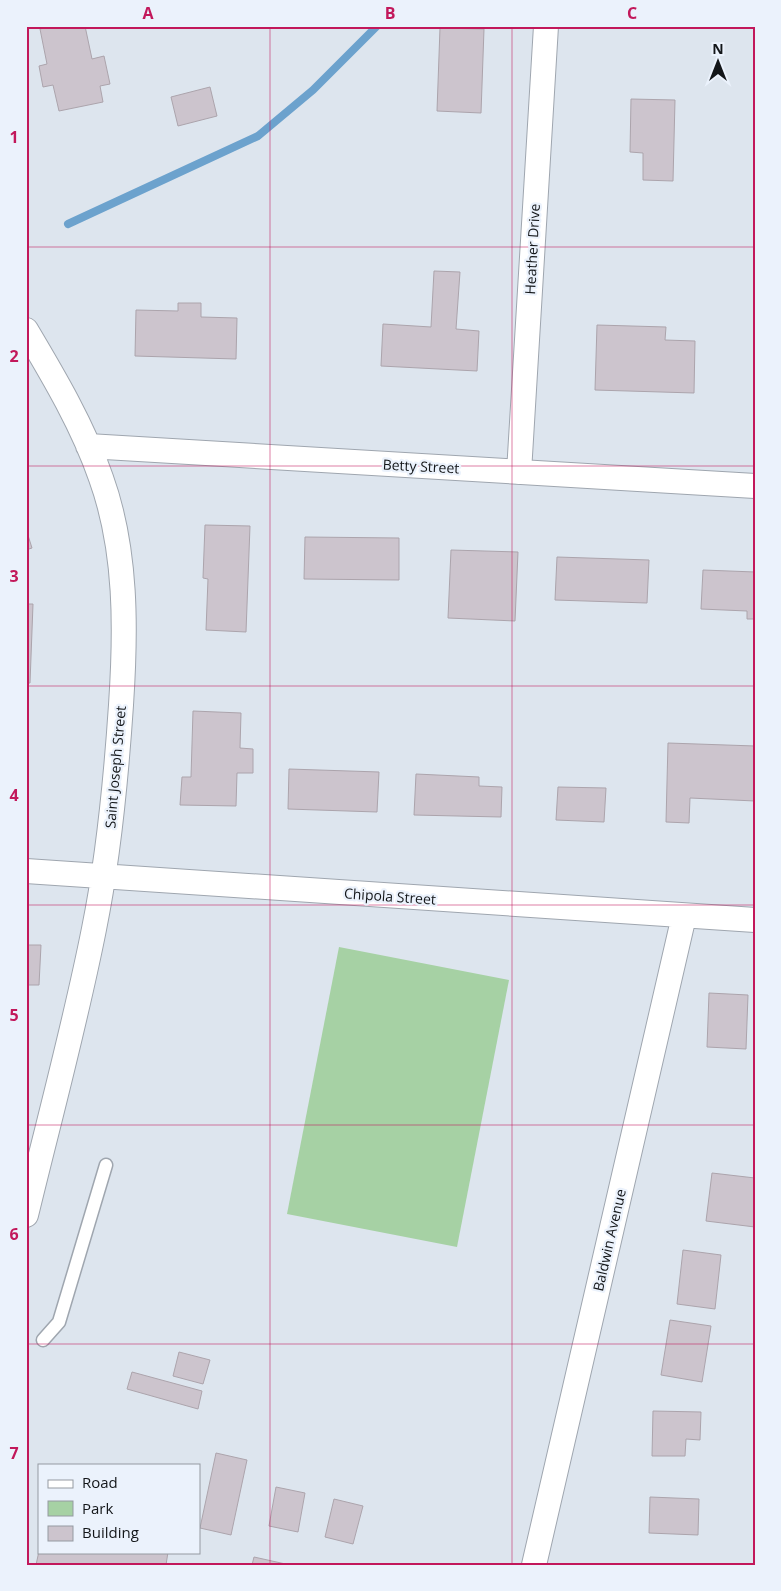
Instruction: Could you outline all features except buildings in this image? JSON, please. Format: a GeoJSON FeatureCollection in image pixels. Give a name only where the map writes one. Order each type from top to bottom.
{"type":"FeatureCollection","features":[{"type":"Feature","properties":{"kind":"street","name":"Heather Drive"},"geometry":{"type":"LineString","coordinates":[[519,472],[546,26]]}},
{"type":"Feature","properties":{"kind":"street","name":"Saint Joseph Street"},"geometry":{"type":"LineString","coordinates":[[26,330],[53,376],[102,478],[113,522],[124,592],[124,662],[116,785],[103,876],[94,929],[26,1215]]}},
{"type":"Feature","properties":{"kind":"street","name":"Betty Street"},"geometry":{"type":"LineString","coordinates":[[88,446],[755,486]]}},
{"type":"Feature","properties":{"kind":"street","name":"Chipola Street"},"geometry":{"type":"LineString","coordinates":[[26,871],[755,920]]}},
{"type":"Feature","properties":{"kind":"street","name":"Baldwin Avenue"},"geometry":{"type":"LineString","coordinates":[[534,1565],[684,916]]}},
{"type":"Feature","properties":{"kind":"lane"},"geometry":{"type":"LineString","coordinates":[[43,1340],[59,1322],[106,1165]]}},
{"type":"Feature","properties":{"kind":"green space"},"geometry":{"type":"Polygon","coordinates":[[[339,947],[509,980],[457,1247],[287,1214],[339,947]]]}},
{"type":"Feature","properties":{"kind":"waterway"},"geometry":{"type":"LineString","coordinates":[[68,224],[258,136],[313,90],[377,26]]}}]}
